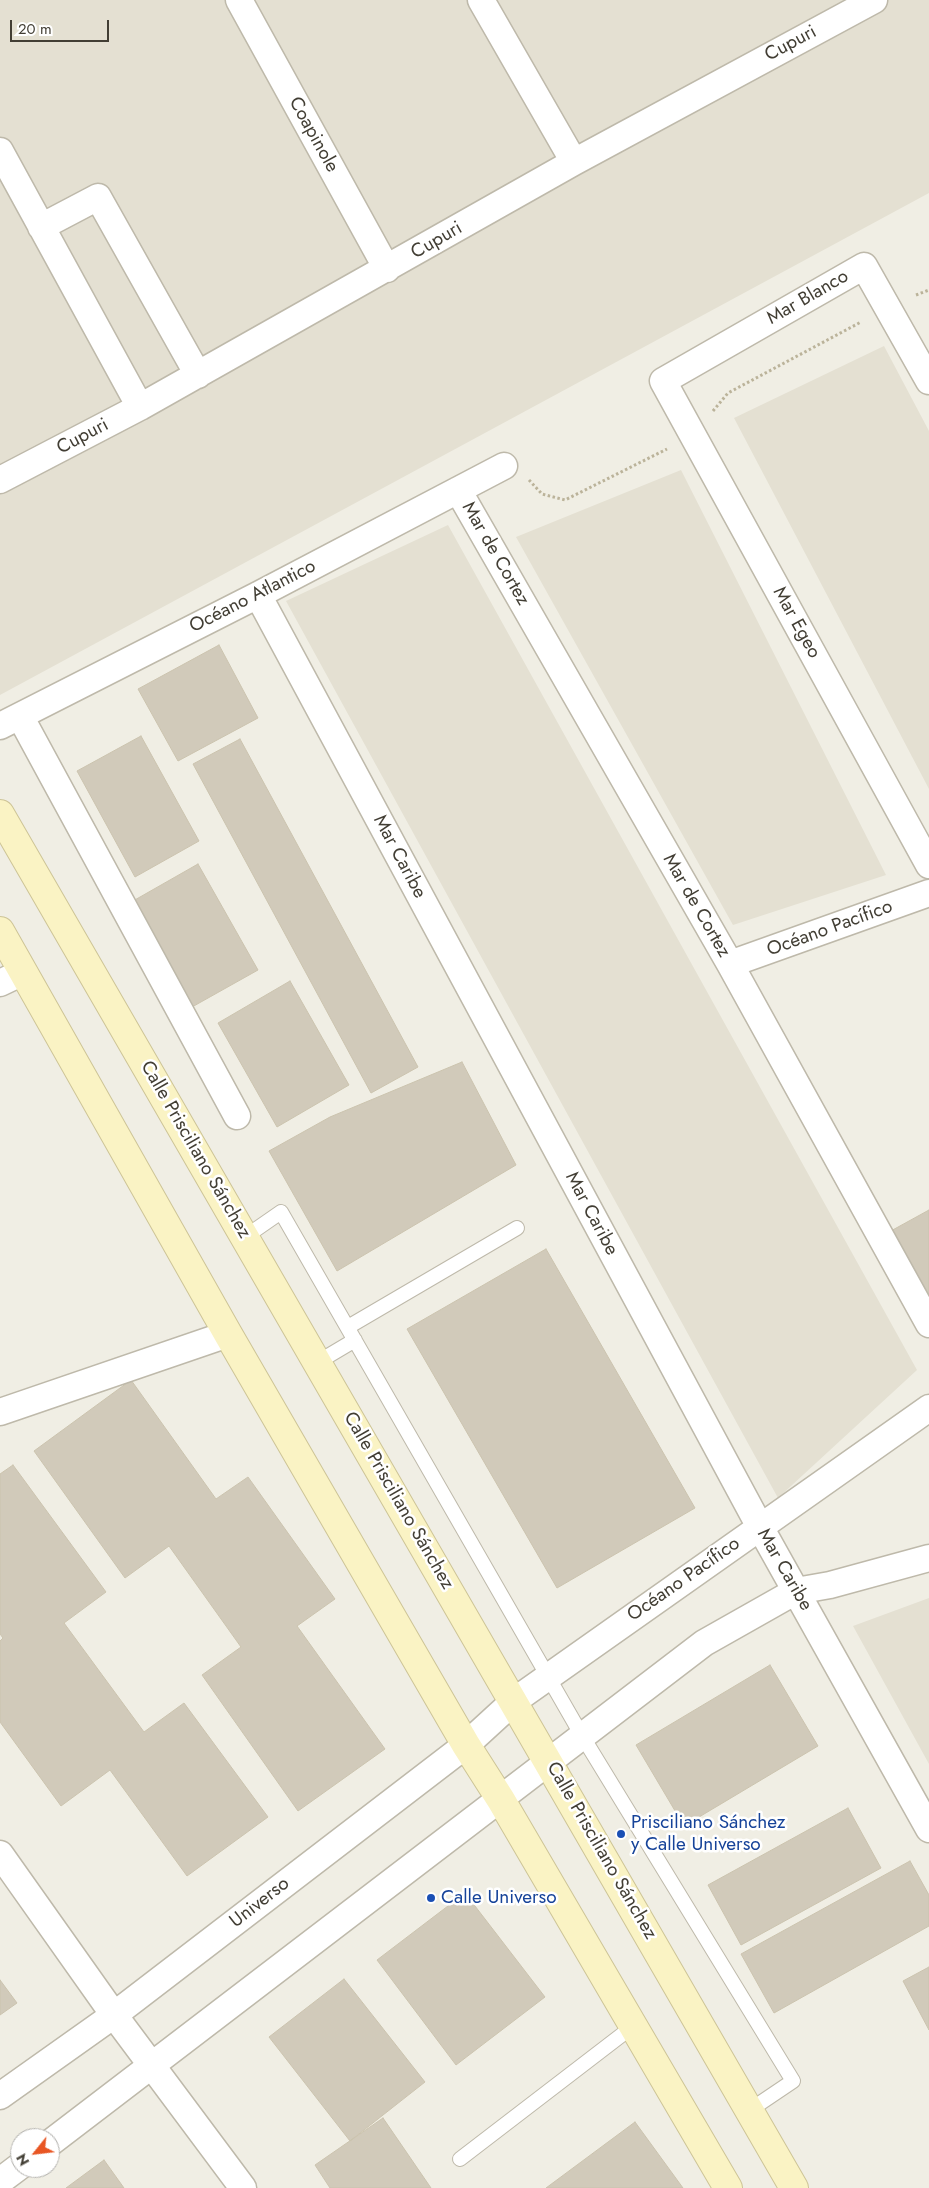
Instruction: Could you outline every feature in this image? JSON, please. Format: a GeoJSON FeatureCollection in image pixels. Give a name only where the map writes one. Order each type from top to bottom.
{"type":"FeatureCollection","features":[{"type":"Feature","properties":{"kind":"main road","name":"Calle Prisciliano Sánchez"},"geometry":{"type":"LineString","coordinates":[[0,814],[549,1760],[794,2188]]}},
{"type":"Feature","properties":{"kind":"main road"},"geometry":{"type":"LineString","coordinates":[[0,931],[12,978],[228,1334],[466,1745],[502,1800],[632,2027],[728,2188]]}},
{"type":"Feature","properties":{"kind":"street","name":"Coapinole"},"geometry":{"type":"LineString","coordinates":[[239,0],[387,269]]}},
{"type":"Feature","properties":{"kind":"street"},"geometry":{"type":"LineString","coordinates":[[481,0],[574,162]]}},
{"type":"Feature","properties":{"kind":"street","name":"Cupuri"},"geometry":{"type":"LineString","coordinates":[[0,480],[140,407],[574,162],[867,2]]}},
{"type":"Feature","properties":{"kind":"street"},"geometry":{"type":"LineString","coordinates":[[0,151],[140,407]]}},
{"type":"Feature","properties":{"kind":"street"},"geometry":{"type":"LineString","coordinates":[[41,227],[98,197],[198,375]]}},
{"type":"Feature","properties":{"kind":"street","name":"Mar Blanco"},"geometry":{"type":"LineString","coordinates":[[663,381],[864,266],[929,381]]}},
{"type":"Feature","properties":{"kind":"street","name":"Mar Egeo"},"geometry":{"type":"LineString","coordinates":[[663,381],[929,865]]}},
{"type":"Feature","properties":{"kind":"street","name":"Océano Atlantico"},"geometry":{"type":"LineString","coordinates":[[10,721],[258,595],[504,466]]}},
{"type":"Feature","properties":{"kind":"street","name":"Mar de Cortez"},"geometry":{"type":"LineString","coordinates":[[458,490],[730,964],[929,1324]]}},
{"type":"Feature","properties":{"kind":"street","name":"Mar Caribe"},"geometry":{"type":"LineString","coordinates":[[258,595],[760,1527],[929,1829]]}},
{"type":"Feature","properties":{"kind":"street"},"geometry":{"type":"LineString","coordinates":[[10,721],[237,1116]]}},
{"type":"Feature","properties":{"kind":"street","name":"Océano Pacífico"},"geometry":{"type":"LineString","coordinates":[[730,964],[929,893]]}},
{"type":"Feature","properties":{"kind":"street"},"geometry":{"type":"LineString","coordinates":[[0,1412],[228,1334]]}},
{"type":"Feature","properties":{"kind":"street","name":"Océano Pacífico"},"geometry":{"type":"LineString","coordinates":[[514,1702],[929,1408]]}},
{"type":"Feature","properties":{"kind":"street"},"geometry":{"type":"LineString","coordinates":[[60,2135],[502,1800],[582,1734],[704,1643],[796,1590],[830,1585],[929,1558]]}},
{"type":"Feature","properties":{"kind":"street","name":"Universo"},"geometry":{"type":"LineString","coordinates":[[0,2096],[114,2015],[466,1745],[514,1702]]}},
{"type":"Feature","properties":{"kind":"street"},"geometry":{"type":"LineString","coordinates":[[0,1854],[114,2015],[243,2188]]}},
{"type":"Feature","properties":{"kind":"lane"},"geometry":{"type":"LineString","coordinates":[[245,1237],[281,1212],[582,1734],[793,2081],[750,2110]]}},
{"type":"Feature","properties":{"kind":"lane"},"geometry":{"type":"LineString","coordinates":[[348,1327],[517,1228]]}},
{"type":"Feature","properties":{"kind":"lane"},"geometry":{"type":"LineString","coordinates":[[318,1362],[355,1340]]}},
{"type":"Feature","properties":{"kind":"lane"},"geometry":{"type":"LineString","coordinates":[[460,2159],[632,2027]]}},
{"type":"Feature","properties":{"kind":"path"},"geometry":{"type":"LineString","coordinates":[[504,466],[521,472],[542,494],[565,500],[693,435],[728,393],[887,307],[929,290]]}},
{"type":"Feature","properties":{"kind":"shaded area"},"geometry":{"type":"Polygon","coordinates":[[[0,0],[929,0],[929,193],[0,695],[0,0]]]}},
{"type":"Feature","properties":{"kind":"shaded area"},"geometry":{"type":"Polygon","coordinates":[[[884,346],[929,431],[929,789],[734,418],[884,346]]]}},
{"type":"Feature","properties":{"kind":"shaded area"},"geometry":{"type":"Polygon","coordinates":[[[681,470],[886,875],[733,925],[516,537],[681,470]]]}},
{"type":"Feature","properties":{"kind":"shaded area"},"geometry":{"type":"Polygon","coordinates":[[[448,525],[917,1370],[778,1498],[286,601],[448,525]]]}},
{"type":"Feature","properties":{"kind":"shaded area"},"geometry":{"type":"Polygon","coordinates":[[[929,1598],[929,1764],[853,1626],[929,1598]]]}},
{"type":"Feature","properties":{"kind":"building"},"geometry":{"type":"Polygon","coordinates":[[[219,645],[258,718],[178,761],[138,689],[219,645]]]}},
{"type":"Feature","properties":{"kind":"building"},"geometry":{"type":"Polygon","coordinates":[[[141,736],[199,841],[135,877],[77,771],[141,736]]]}},
{"type":"Feature","properties":{"kind":"building"},"geometry":{"type":"Polygon","coordinates":[[[240,739],[418,1067],[371,1093],[193,764],[240,739]]]}},
{"type":"Feature","properties":{"kind":"building"},"geometry":{"type":"Polygon","coordinates":[[[198,864],[258,970],[192,1007],[133,901],[198,864]]]}},
{"type":"Feature","properties":{"kind":"building"},"geometry":{"type":"Polygon","coordinates":[[[290,981],[349,1085],[277,1127],[218,1023],[290,981]]]}},
{"type":"Feature","properties":{"kind":"building"},"geometry":{"type":"Polygon","coordinates":[[[462,1062],[516,1165],[337,1271],[269,1151],[330,1117],[462,1062]]]}},
{"type":"Feature","properties":{"kind":"building"},"geometry":{"type":"Polygon","coordinates":[[[929,1210],[929,1303],[889,1232],[929,1210]]]}},
{"type":"Feature","properties":{"kind":"building"},"geometry":{"type":"Polygon","coordinates":[[[546,1249],[695,1508],[557,1588],[407,1329],[546,1249]]]}},
{"type":"Feature","properties":{"kind":"building"},"geometry":{"type":"Polygon","coordinates":[[[131,1380],[216,1499],[248,1477],[335,1599],[297,1626],[385,1749],[298,1811],[202,1675],[241,1647],[169,1546],[125,1578],[34,1451],[131,1380]]]}},
{"type":"Feature","properties":{"kind":"building"},"geometry":{"type":"Polygon","coordinates":[[[13,1465],[106,1592],[64,1623],[144,1732],[184,1703],[268,1817],[187,1876],[110,1770],[61,1806],[0,1722],[0,1641],[3,1638],[0,1634],[0,1474],[13,1465]]]}},
{"type":"Feature","properties":{"kind":"building"},"geometry":{"type":"Polygon","coordinates":[[[770,1665],[818,1746],[684,1826],[636,1745],[770,1665]]]}},
{"type":"Feature","properties":{"kind":"building"},"geometry":{"type":"Polygon","coordinates":[[[848,1808],[881,1868],[741,1945],[708,1885],[848,1808]]]}},
{"type":"Feature","properties":{"kind":"building"},"geometry":{"type":"Polygon","coordinates":[[[910,1861],[929,1895],[929,1926],[774,2013],[741,1954],[910,1861]]]}},
{"type":"Feature","properties":{"kind":"building"},"geometry":{"type":"Polygon","coordinates":[[[465,1893],[545,1997],[456,2065],[377,1960],[465,1893]]]}},
{"type":"Feature","properties":{"kind":"building"},"geometry":{"type":"Polygon","coordinates":[[[929,1967],[929,2030],[903,1981],[929,1967]]]}},
{"type":"Feature","properties":{"kind":"building"},"geometry":{"type":"Polygon","coordinates":[[[344,1979],[425,2082],[350,2141],[269,2037],[344,1979]]]}},
{"type":"Feature","properties":{"kind":"building"},"geometry":{"type":"Polygon","coordinates":[[[0,1980],[17,2003],[0,2015],[0,1980]]]}},
{"type":"Feature","properties":{"kind":"building"},"geometry":{"type":"Polygon","coordinates":[[[383,2118],[431,2188],[330,2188],[315,2165],[383,2118]]]}},
{"type":"Feature","properties":{"kind":"building"},"geometry":{"type":"Polygon","coordinates":[[[635,2122],[683,2188],[546,2188],[635,2122]]]}},
{"type":"Feature","properties":{"kind":"building"},"geometry":{"type":"Polygon","coordinates":[[[104,2160],[124,2188],[66,2188],[104,2160]]]}},
{"type":"Feature","properties":{"kind":"place","name":"Prisciliano Sánchez y Calle Universo"},"geometry":{"type":"Point","coordinates":[621,1834]}},
{"type":"Feature","properties":{"kind":"place","name":"Calle Universo"},"geometry":{"type":"Point","coordinates":[431,1898]}}]}
